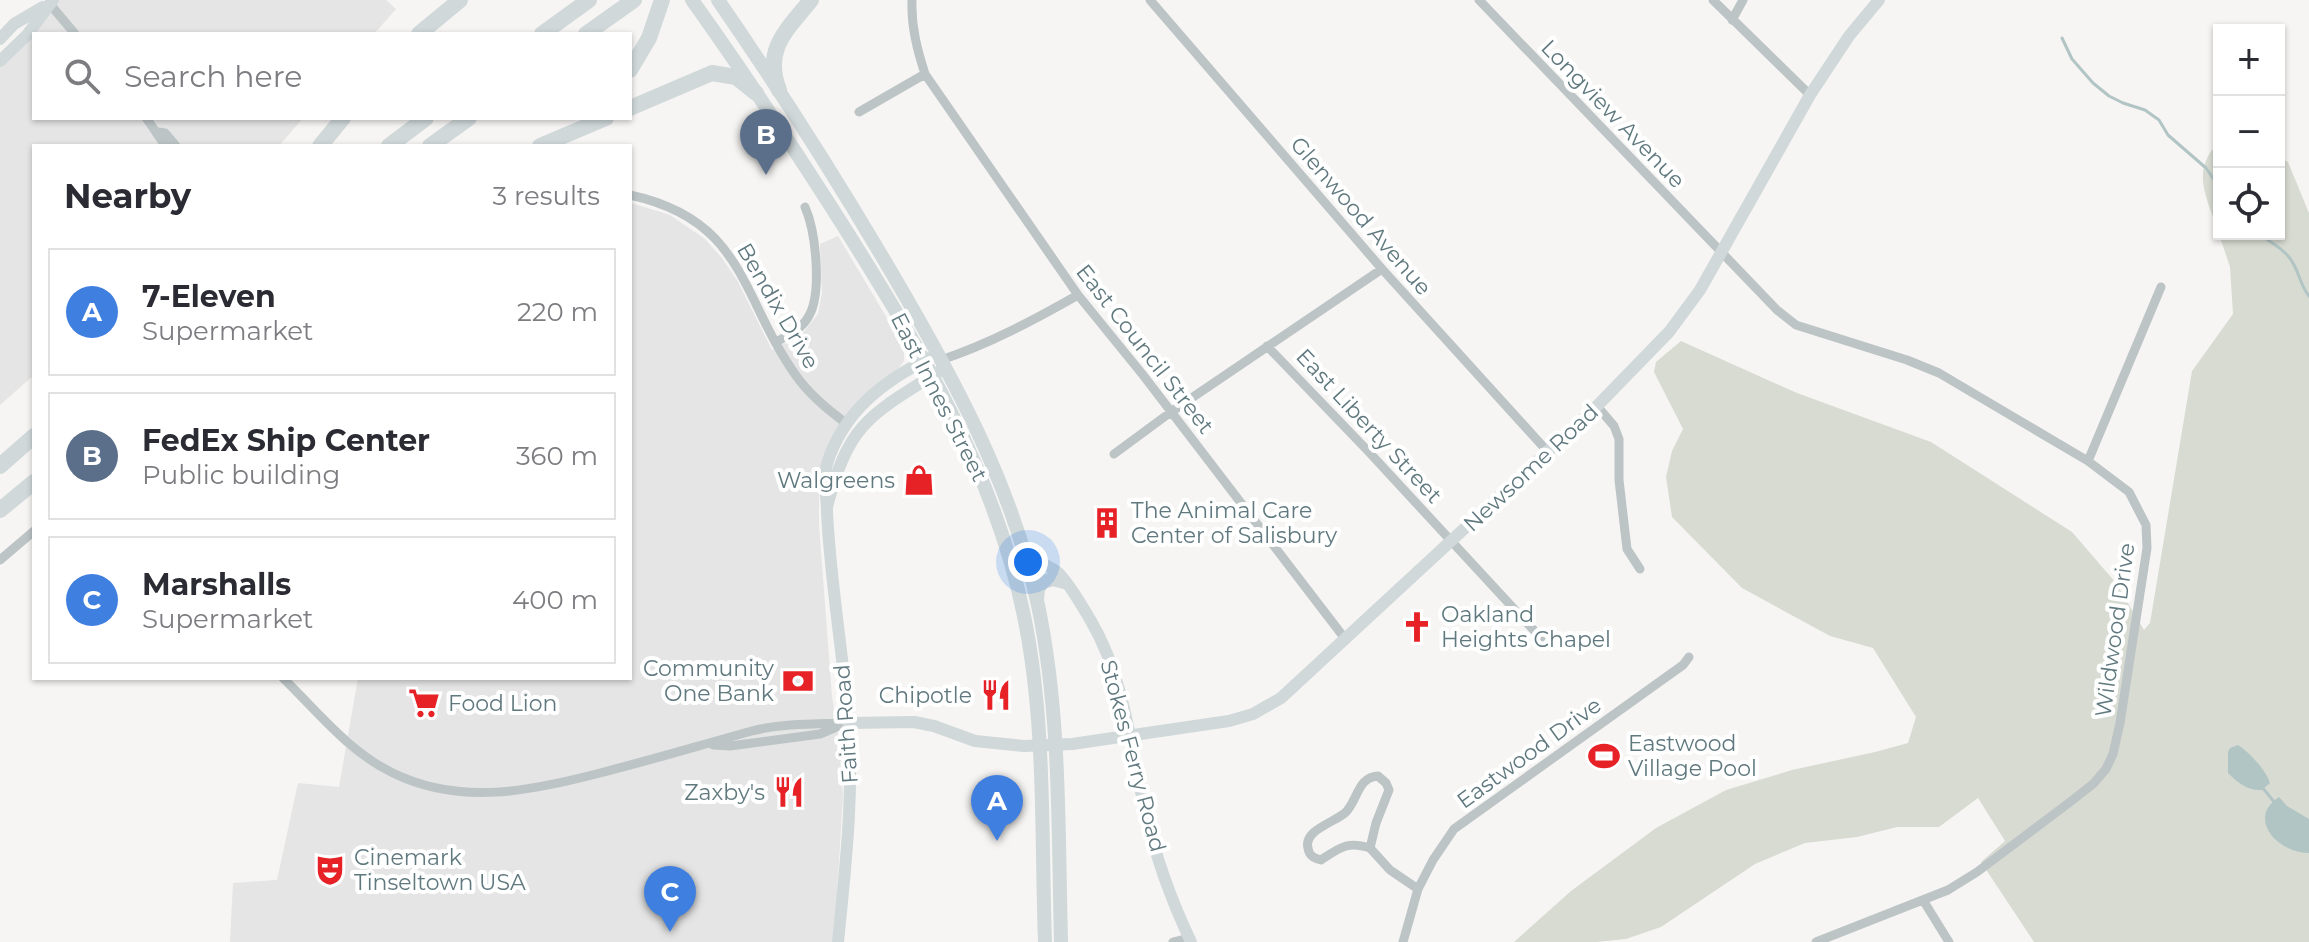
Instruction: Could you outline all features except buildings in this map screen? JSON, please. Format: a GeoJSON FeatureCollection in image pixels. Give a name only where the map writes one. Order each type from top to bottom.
{"type":"FeatureCollection","features":[{"type":"Feature","properties":{"kind":"highway"},"geometry":{"type":"LineString","coordinates":[[422,32],[457,0]]}},
{"type":"Feature","properties":{"kind":"highway"},"geometry":{"type":"LineString","coordinates":[[545,32],[589,0]]}},
{"type":"Feature","properties":{"kind":"highway"},"geometry":{"type":"LineString","coordinates":[[589,32],[634,0]]}},
{"type":"Feature","properties":{"kind":"highway"},"geometry":{"type":"LineString","coordinates":[[632,67],[649,38],[662,0]]}},
{"type":"Feature","properties":{"kind":"highway"},"geometry":{"type":"LineString","coordinates":[[779,90],[774,68],[775,47],[811,0]]}},
{"type":"Feature","properties":{"kind":"highway"},"geometry":{"type":"LineString","coordinates":[[632,107],[710,73],[736,77],[756,93]]}},
{"type":"Feature","properties":{"kind":"highway"},"geometry":{"type":"LineString","coordinates":[[322,144],[341,120]]}},
{"type":"Feature","properties":{"kind":"highway"},"geometry":{"type":"LineString","coordinates":[[392,144],[423,120]]}},
{"type":"Feature","properties":{"kind":"highway"},"geometry":{"type":"LineString","coordinates":[[433,144],[466,120]]}},
{"type":"Feature","properties":{"kind":"highway"},"geometry":{"type":"LineString","coordinates":[[533,144],[575,120]]}},
{"type":"Feature","properties":{"kind":"highway"},"geometry":{"type":"LineString","coordinates":[[545,144],[601,120]]}},
{"type":"Feature","properties":{"kind":"highway"},"geometry":{"type":"LineString","coordinates":[[0,466],[32,438]]}},
{"type":"Feature","properties":{"kind":"highway"},"geometry":{"type":"LineString","coordinates":[[0,510],[32,484]]}},
{"type":"Feature","properties":{"kind":"main road","name":"East Innes Street"},"geometry":{"type":"LineString","coordinates":[[692,0],[850,237],[924,361],[976,464],[998,522],[1012,567],[1032,659],[1039,746],[1045,942]]}},
{"type":"Feature","properties":{"kind":"main road","name":"East Innes Street"},"geometry":{"type":"LineString","coordinates":[[718,0],[846,195],[956,385],[989,456],[1023,549],[1038,604],[1049,666],[1055,745],[1061,942]]}},
{"type":"Feature","properties":{"kind":"main road"},"geometry":{"type":"LineString","coordinates":[[1038,604],[1038,591],[1043,582],[1053,579],[1064,582]]}},
{"type":"Feature","properties":{"kind":"street"},"geometry":{"type":"LineString","coordinates":[[859,112],[925,74],[914,32],[912,0]]}},
{"type":"Feature","properties":{"kind":"street","name":"Glenwood Avenue"},"geometry":{"type":"LineString","coordinates":[[1150,0],[1382,269],[1548,452]]}},
{"type":"Feature","properties":{"kind":"street","name":"Longview Avenue"},"geometry":{"type":"LineString","coordinates":[[1479,0],[1721,252]]}},
{"type":"Feature","properties":{"kind":"street"},"geometry":{"type":"LineString","coordinates":[[1713,0],[1810,95]]}},
{"type":"Feature","properties":{"kind":"street"},"geometry":{"type":"LineString","coordinates":[[1732,20],[1743,0]]}},
{"type":"Feature","properties":{"kind":"street","name":"Newsome Road"},"geometry":{"type":"LineString","coordinates":[[848,723],[914,722],[984,743],[1039,746],[1213,724],[1253,714],[1281,698],[1453,542],[1597,406],[1669,332],[1700,290],[1810,95],[1849,36],[1879,0]]}},
{"type":"Feature","properties":{"kind":"street"},"geometry":{"type":"LineString","coordinates":[[51,2],[74,32]]}},
{"type":"Feature","properties":{"kind":"street"},"geometry":{"type":"LineString","coordinates":[[0,39],[14,24],[51,2]]}},
{"type":"Feature","properties":{"kind":"street"},"geometry":{"type":"LineString","coordinates":[[0,61],[27,35],[51,2]]}},
{"type":"Feature","properties":{"kind":"street","name":"East Council Street"},"geometry":{"type":"LineString","coordinates":[[925,74],[1078,295],[1346,640]]}},
{"type":"Feature","properties":{"kind":"street"},"geometry":{"type":"LineString","coordinates":[[148,120],[164,144]]}},
{"type":"Feature","properties":{"kind":"street"},"geometry":{"type":"LineString","coordinates":[[158,132],[165,133],[174,144]]}},
{"type":"Feature","properties":{"kind":"street","name":"Bendix Drive"},"geometry":{"type":"LineString","coordinates":[[632,196],[660,203],[684,216],[722,245],[742,273],[776,342],[804,386],[846,423]]}},
{"type":"Feature","properties":{"kind":"street"},"geometry":{"type":"LineString","coordinates":[[776,342],[803,324],[815,302],[813,230],[805,207]]}},
{"type":"Feature","properties":{"kind":"street","name":"Wildwood Drive"},"geometry":{"type":"LineString","coordinates":[[1721,252],[1777,310],[1796,325],[1939,373],[2088,461],[2129,492],[2146,525],[2147,548],[2120,723],[2106,769],[2074,799],[1948,890],[1816,942]]}},
{"type":"Feature","properties":{"kind":"street"},"geometry":{"type":"LineString","coordinates":[[1114,454],[1382,269]]}},
{"type":"Feature","properties":{"kind":"street"},"geometry":{"type":"LineString","coordinates":[[2088,461],[2161,287]]}},
{"type":"Feature","properties":{"kind":"street","name":"Faith Road"},"geometry":{"type":"LineString","coordinates":[[838,942],[850,809],[848,723],[824,488],[830,454],[846,423],[876,391],[924,361],[931,358],[941,360],[965,352],[1078,295]]}},
{"type":"Feature","properties":{"kind":"street","name":"East Liberty Street"},"geometry":{"type":"LineString","coordinates":[[1267,346],[1541,638]]}},
{"type":"Feature","properties":{"kind":"street","name":"Faith Road"},"geometry":{"type":"LineString","coordinates":[[827,507],[841,460],[858,431],[880,408],[939,371],[941,360]]}},
{"type":"Feature","properties":{"kind":"street"},"geometry":{"type":"LineString","coordinates":[[1597,406],[1614,426],[1619,439],[1619,480],[1627,549],[1640,569]]}},
{"type":"Feature","properties":{"kind":"street"},"geometry":{"type":"LineString","coordinates":[[0,560],[32,533]]}},
{"type":"Feature","properties":{"kind":"street","name":"Stokes Ferry Road"},"geometry":{"type":"LineString","coordinates":[[1023,549],[1034,561],[1057,572],[1086,613],[1102,643],[1117,683],[1150,830],[1190,940]]}},
{"type":"Feature","properties":{"kind":"street","name":"Eastwood Drive"},"geometry":{"type":"LineString","coordinates":[[1403,942],[1418,889],[1454,829],[1683,665],[1688,658]]}},
{"type":"Feature","properties":{"kind":"street"},"geometry":{"type":"LineString","coordinates":[[285,680],[362,754],[393,773],[452,792],[500,793],[544,787],[705,745],[730,746],[820,734],[848,723]]}},
{"type":"Feature","properties":{"kind":"street"},"geometry":{"type":"LineString","coordinates":[[1370,848],[1389,790],[1378,776],[1364,782],[1346,811],[1309,836],[1309,852],[1321,860],[1346,844],[1370,848],[1390,870],[1418,889]]}},
{"type":"Feature","properties":{"kind":"street"},"geometry":{"type":"LineString","coordinates":[[1923,900],[1949,942]]}},
{"type":"Feature","properties":{"kind":"street"},"geometry":{"type":"LineString","coordinates":[[1173,942],[1190,940]]}},
{"type":"Feature","properties":{"kind":"shaded area"},"geometry":{"type":"Polygon","coordinates":[[[52,0],[386,0],[396,9],[376,32],[32,32],[32,120],[301,120],[281,144],[32,144],[32,377],[0,405],[0,61],[52,0]]]}},
{"type":"Feature","properties":{"kind":"shaded area"},"geometry":{"type":"Polygon","coordinates":[[[2213,150],[2213,217],[2203,176],[2213,150]]]}},
{"type":"Feature","properties":{"kind":"shaded area"},"geometry":{"type":"Polygon","coordinates":[[[2285,160],[2309,213],[2309,942],[2034,942],[1981,862],[2005,841],[1978,798],[1939,827],[1897,827],[1857,837],[1805,843],[1755,864],[1661,927],[1626,939],[1514,942],[1571,891],[1656,828],[1726,790],[1792,770],[1908,743],[1916,717],[1873,648],[1830,636],[1742,588],[1672,517],[1666,477],[1672,451],[1683,429],[1654,372],[1656,362],[1681,341],[1797,393],[1931,442],[2072,532],[2116,583],[2144,630],[2150,623],[2192,371],[2233,314],[2230,267],[2221,240],[2285,240],[2285,160]]]}},
{"type":"Feature","properties":{"kind":"shaded area"},"geometry":{"type":"Polygon","coordinates":[[[632,203],[670,215],[705,239],[737,280],[772,350],[801,335],[818,314],[822,293],[820,244],[838,236],[906,350],[899,368],[870,391],[819,485],[819,525],[832,696],[841,754],[843,796],[834,942],[230,942],[233,883],[277,880],[298,783],[339,787],[358,680],[632,680],[632,203]]]}},
{"type":"Feature","properties":{"kind":"shaded area"},"geometry":{"type":"Polygon","coordinates":[[[2238,745],[2248,752],[2268,778],[2270,783],[2262,790],[2244,786],[2228,773],[2228,752],[2238,745]]]}},
{"type":"Feature","properties":{"kind":"shaded area"},"geometry":{"type":"Polygon","coordinates":[[[2279,797],[2287,806],[2309,819],[2309,853],[2287,848],[2270,834],[2265,815],[2279,797]]]}},
{"type":"Feature","properties":{"kind":"waterway"},"geometry":{"type":"LineString","coordinates":[[2062,38],[2072,59],[2093,83],[2109,96],[2145,110],[2159,120],[2168,135],[2206,168],[2213,178]]}},
{"type":"Feature","properties":{"kind":"waterway"},"geometry":{"type":"LineString","coordinates":[[2268,240],[2294,264],[2309,296]]}},
{"type":"Feature","properties":{"kind":"waterway"},"geometry":{"type":"LineString","coordinates":[[2262,787],[2275,803]]}},
{"type":"Feature","properties":{"kind":"place","name":"FedEx Ship Center"},"geometry":{"type":"Point","coordinates":[766,175]}},
{"type":"Feature","properties":{"kind":"place","name":"Walgreens"},"geometry":{"type":"Point","coordinates":[919,480]}},
{"type":"Feature","properties":{"kind":"place","name":"The Animal Care Center of Salisbury"},"geometry":{"type":"Point","coordinates":[1107,523]}},
{"type":"Feature","properties":{"kind":"place","name":"Oakland Heights Chapel"},"geometry":{"type":"Point","coordinates":[1417,627]}},
{"type":"Feature","properties":{"kind":"place","name":"Community One Bank"},"geometry":{"type":"Point","coordinates":[798,681]}},
{"type":"Feature","properties":{"kind":"place","name":"Chipotle"},"geometry":{"type":"Point","coordinates":[996,695]}},
{"type":"Feature","properties":{"kind":"place","name":"Food Lion"},"geometry":{"type":"Point","coordinates":[424,703]}},
{"type":"Feature","properties":{"kind":"place","name":"Eastwood Village Pool"},"geometry":{"type":"Point","coordinates":[1604,756]}},
{"type":"Feature","properties":{"kind":"place","name":"Zaxby's"},"geometry":{"type":"Point","coordinates":[789,792]}},
{"type":"Feature","properties":{"kind":"place","name":"7-Eleven"},"geometry":{"type":"Point","coordinates":[997,841]}},
{"type":"Feature","properties":{"kind":"place","name":"Cinemark Tinseltown USA"},"geometry":{"type":"Point","coordinates":[330,870]}},
{"type":"Feature","properties":{"kind":"place","name":"Marshalls"},"geometry":{"type":"Point","coordinates":[670,932]}}]}
